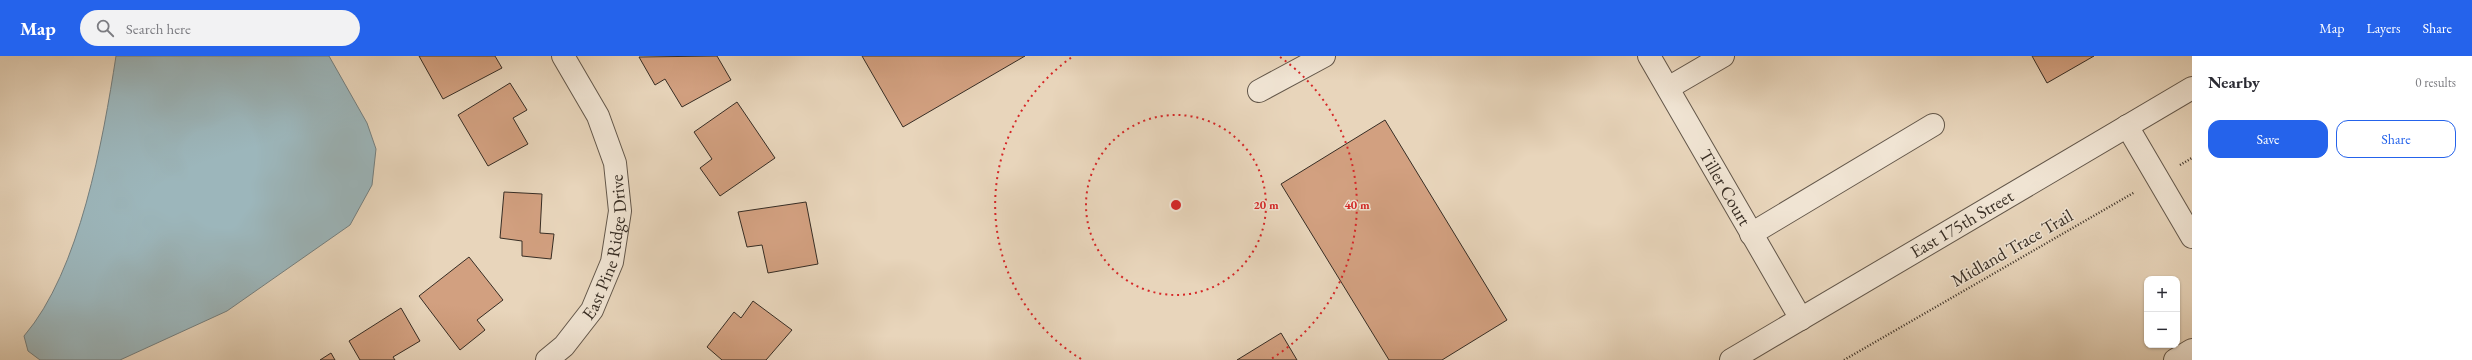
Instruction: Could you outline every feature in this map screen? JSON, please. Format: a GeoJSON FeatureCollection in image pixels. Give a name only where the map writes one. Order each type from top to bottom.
{"type":"FeatureCollection","features":[{"type":"Feature","properties":{"kind":"street","name":"East Pine Ridge Drive"},"geometry":{"type":"LineString","coordinates":[[547,360],[564,346],[592,310],[612,262],[620,211],[615,163],[598,116],[563,56]]}},
{"type":"Feature","properties":{"kind":"street"},"geometry":{"type":"LineString","coordinates":[[1259,91],[1324,56]]}},
{"type":"Feature","properties":{"kind":"street","name":"Tiller Court"},"geometry":{"type":"LineString","coordinates":[[1649,56],[1801,319]]}},
{"type":"Feature","properties":{"kind":"street"},"geometry":{"type":"LineString","coordinates":[[1668,88],[1723,56]]}},
{"type":"Feature","properties":{"kind":"street","name":"East 175th Street"},"geometry":{"type":"LineString","coordinates":[[1731,360],[2192,88]]}},
{"type":"Feature","properties":{"kind":"street"},"geometry":{"type":"LineString","coordinates":[[1751,234],[1933,125]]}},
{"type":"Feature","properties":{"kind":"street"},"geometry":{"type":"LineString","coordinates":[[2127,126],[2159,178],[2192,237]]}},
{"type":"Feature","properties":{"kind":"street"},"geometry":{"type":"LineString","coordinates":[[2175,360],[2192,350]]}},
{"type":"Feature","properties":{"kind":"path","name":"Midland Trace Trail"},"geometry":{"type":"LineString","coordinates":[[1844,360],[2192,158]]}},
{"type":"Feature","properties":{"kind":"water"},"geometry":{"type":"Polygon","coordinates":[[[116,56],[329,56],[367,123],[376,149],[372,185],[350,225],[227,311],[120,360],[40,360],[28,351],[24,336],[43,309],[60,277],[74,241],[96,164],[116,56]]]}},
{"type":"Feature","properties":{"kind":"building"},"geometry":{"type":"Polygon","coordinates":[[[419,56],[495,56],[502,68],[443,99],[419,56]]]}},
{"type":"Feature","properties":{"kind":"building"},"geometry":{"type":"Polygon","coordinates":[[[717,56],[731,80],[682,107],[665,79],[655,85],[639,57],[717,56]]]}},
{"type":"Feature","properties":{"kind":"building"},"geometry":{"type":"Polygon","coordinates":[[[862,56],[1025,56],[903,127],[862,56]]]}},
{"type":"Feature","properties":{"kind":"building"},"geometry":{"type":"Polygon","coordinates":[[[2032,56],[2094,56],[2047,83],[2032,56]]]}},
{"type":"Feature","properties":{"kind":"building"},"geometry":{"type":"Polygon","coordinates":[[[510,83],[527,110],[513,118],[528,144],[488,166],[458,115],[510,83]]]}},
{"type":"Feature","properties":{"kind":"building"},"geometry":{"type":"Polygon","coordinates":[[[737,102],[775,158],[720,196],[700,168],[712,159],[694,132],[737,102]]]}},
{"type":"Feature","properties":{"kind":"building"},"geometry":{"type":"Polygon","coordinates":[[[1385,120],[1507,320],[1442,360],[1389,360],[1281,184],[1385,120]]]}},
{"type":"Feature","properties":{"kind":"building"},"geometry":{"type":"Polygon","coordinates":[[[504,192],[542,194],[540,233],[554,234],[551,259],[522,256],[522,241],[500,238],[504,192]]]}},
{"type":"Feature","properties":{"kind":"building"},"geometry":{"type":"Polygon","coordinates":[[[806,202],[818,264],[768,273],[762,245],[747,247],[738,212],[806,202]]]}},
{"type":"Feature","properties":{"kind":"building"},"geometry":{"type":"Polygon","coordinates":[[[469,257],[503,300],[477,320],[485,330],[460,350],[419,296],[469,257]]]}},
{"type":"Feature","properties":{"kind":"building"},"geometry":{"type":"Polygon","coordinates":[[[753,301],[792,330],[766,360],[722,360],[707,347],[734,312],[741,318],[753,301]]]}},
{"type":"Feature","properties":{"kind":"building"},"geometry":{"type":"Polygon","coordinates":[[[401,308],[420,341],[393,357],[395,360],[360,360],[349,341],[401,308]]]}},
{"type":"Feature","properties":{"kind":"building"},"geometry":{"type":"Polygon","coordinates":[[[1281,333],[1297,360],[1237,360],[1281,333]]]}},
{"type":"Feature","properties":{"kind":"building"},"geometry":{"type":"Polygon","coordinates":[[[331,353],[335,360],[320,360],[331,353]]]}}]}
